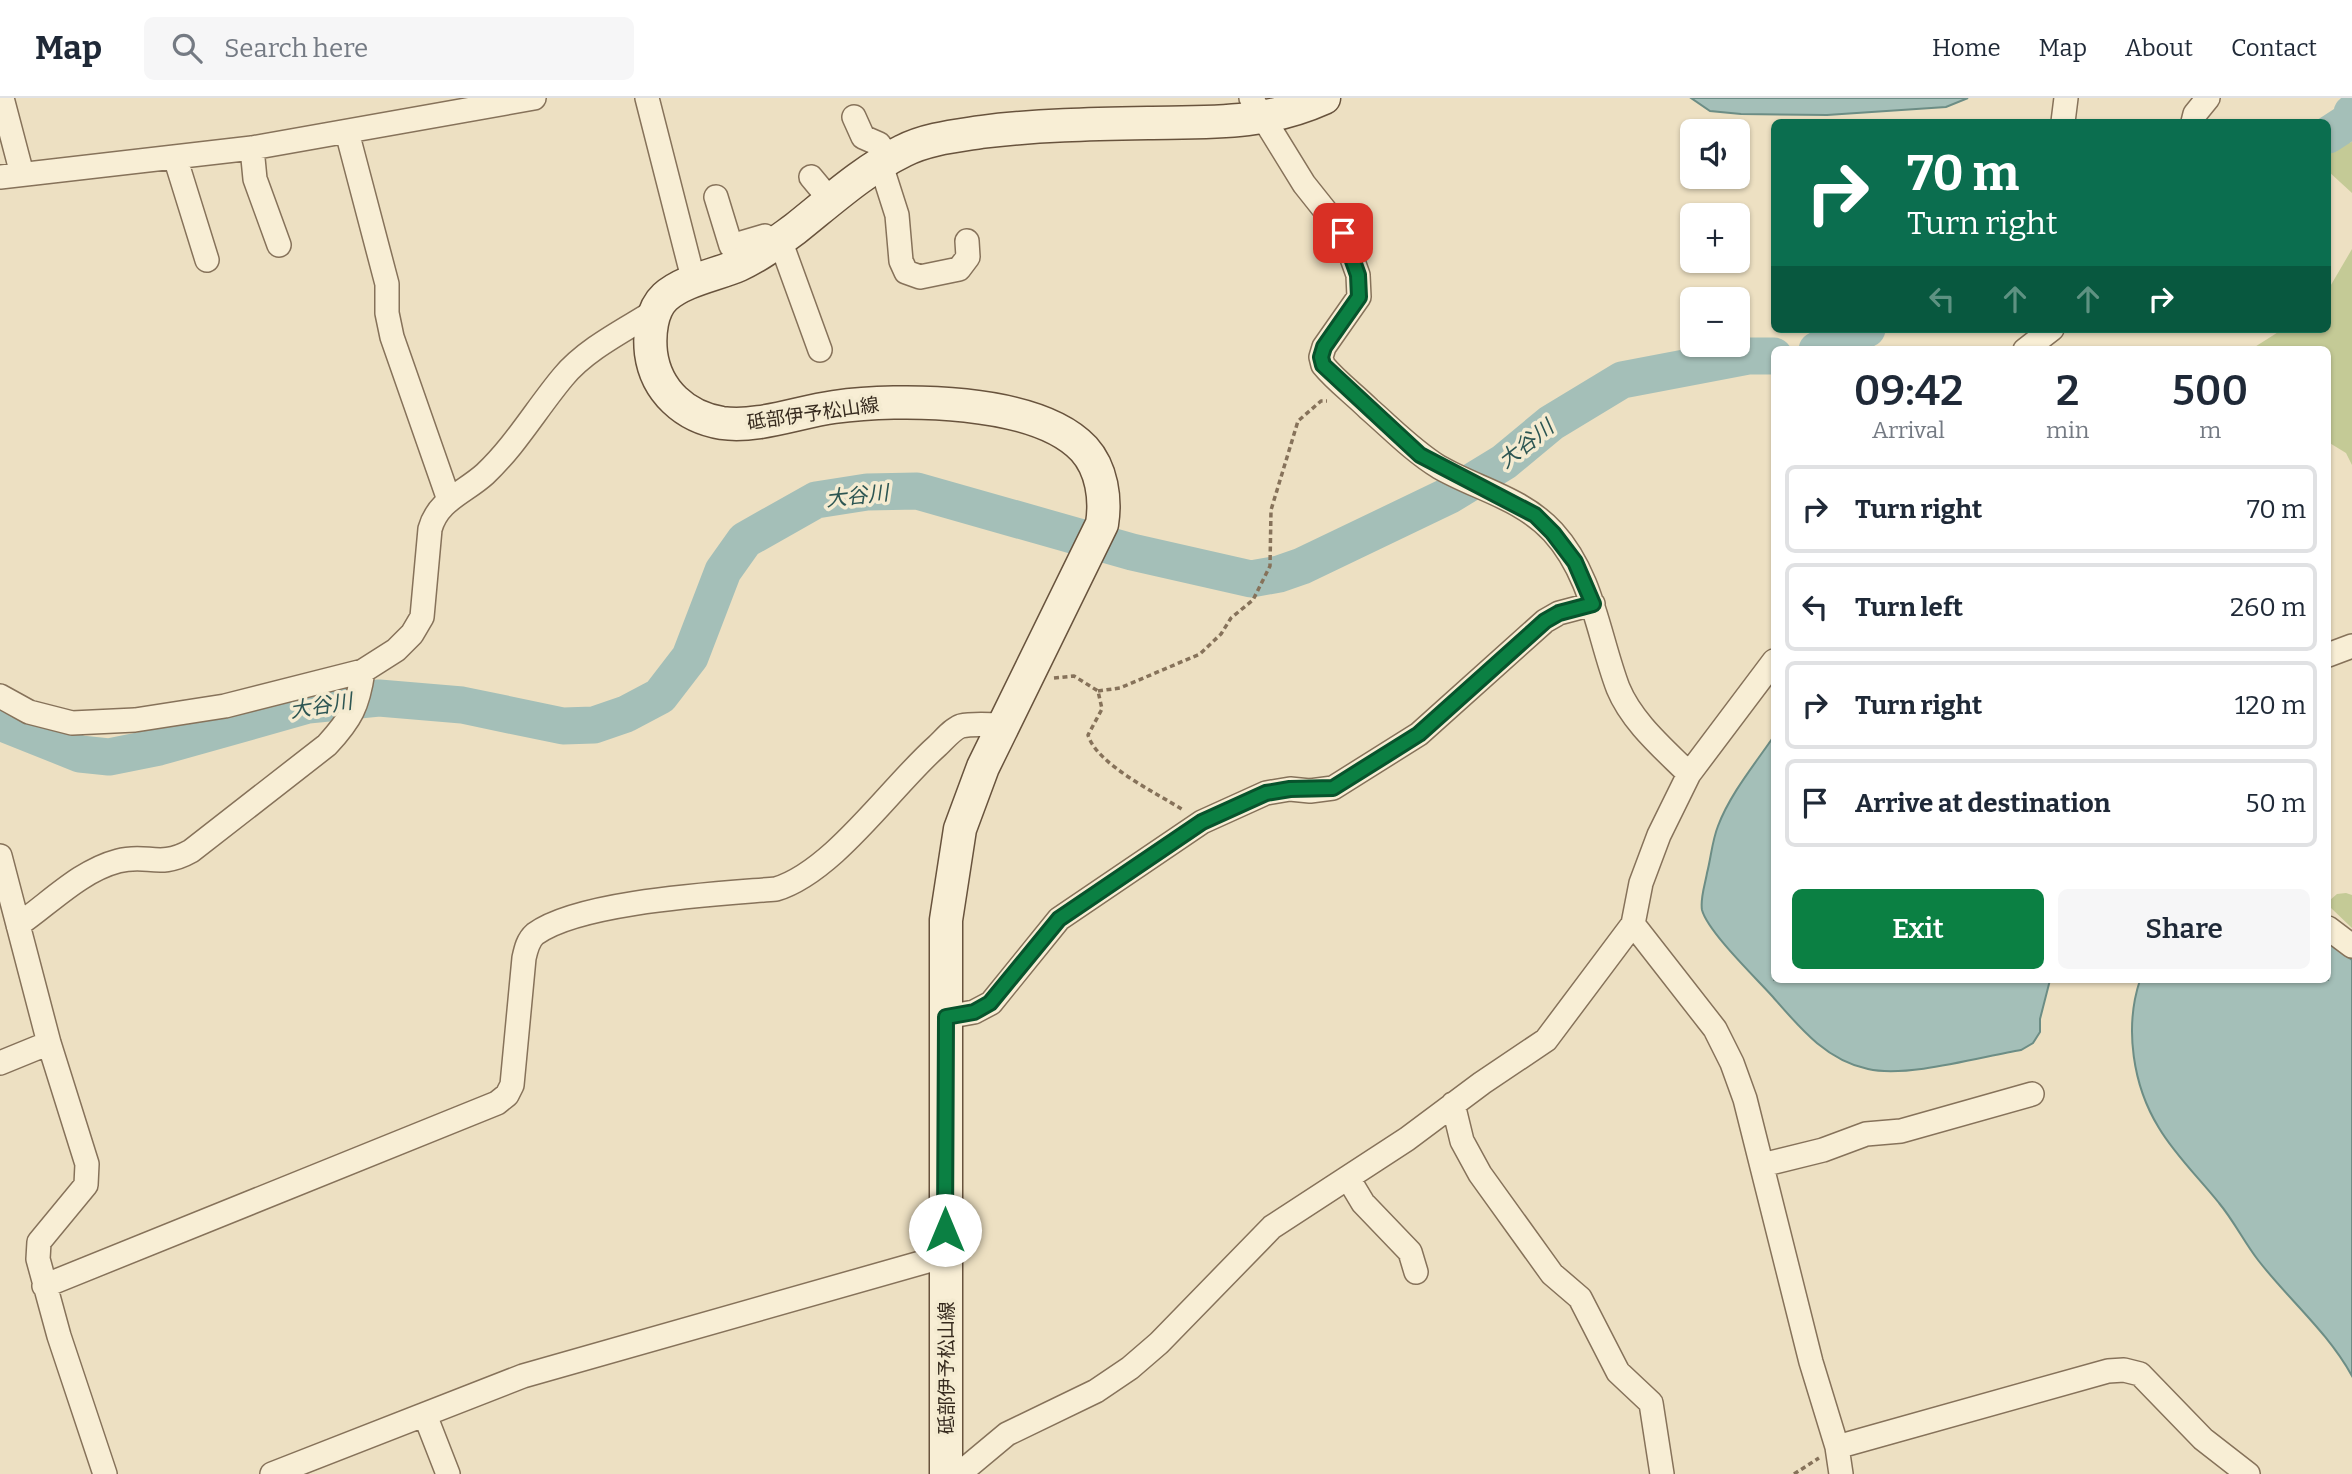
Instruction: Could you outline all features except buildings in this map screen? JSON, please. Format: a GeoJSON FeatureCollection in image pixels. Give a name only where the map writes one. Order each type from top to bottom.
{"type":"FeatureCollection","features":[{"type":"Feature","properties":{"kind":"main road"},"geometry":{"type":"LineString","coordinates":[[655,311],[666,297],[694,282],[740,265],[776,243],[885,162],[904,150],[928,142],[1022,127],[1257,109],[1324,98]]}},
{"type":"Feature","properties":{"kind":"main road","name":"砥部伊予松山線"},"geometry":{"type":"LineString","coordinates":[[655,311],[651,330],[651,352],[655,371],[663,388],[674,401],[708,419],[723,423],[746,423],[832,407],[925,402],[990,410],[1042,421],[1075,441],[1087,453],[1102,486],[1105,508],[1102,524],[1004,724],[970,802],[953,858],[946,920],[946,1474]]}},
{"type":"Feature","properties":{"kind":"street"},"geometry":{"type":"LineString","coordinates":[[2,98],[11,176],[252,148],[464,108],[534,98]]}},
{"type":"Feature","properties":{"kind":"street"},"geometry":{"type":"LineString","coordinates":[[647,98],[694,282]]}},
{"type":"Feature","properties":{"kind":"street"},"geometry":{"type":"LineString","coordinates":[[2063,119],[2066,98]]}},
{"type":"Feature","properties":{"kind":"street"},"geometry":{"type":"LineString","coordinates":[[2194,119],[2208,98]]}},
{"type":"Feature","properties":{"kind":"street"},"geometry":{"type":"LineString","coordinates":[[1257,109],[1304,184],[1343,233],[1358,275],[1359,297],[1324,347],[1321,357],[1329,372],[1420,455],[1535,515],[1553,533],[1575,562],[1593,604],[1619,690],[1638,722],[1689,774]]}},
{"type":"Feature","properties":{"kind":"street"},"geometry":{"type":"LineString","coordinates":[[854,117],[863,137],[879,144],[897,215],[901,261],[906,272],[920,277],[959,269],[968,257],[967,241]]}},
{"type":"Feature","properties":{"kind":"street"},"geometry":{"type":"LineString","coordinates":[[347,132],[387,284],[387,313],[392,337],[449,500]]}},
{"type":"Feature","properties":{"kind":"street"},"geometry":{"type":"LineString","coordinates":[[252,148],[256,179],[279,245]]}},
{"type":"Feature","properties":{"kind":"street"},"geometry":{"type":"LineString","coordinates":[[175,157],[207,260]]}},
{"type":"Feature","properties":{"kind":"street"},"geometry":{"type":"LineString","coordinates":[[811,177],[831,201]]}},
{"type":"Feature","properties":{"kind":"street"},"geometry":{"type":"LineString","coordinates":[[716,197],[731,246],[765,236],[776,243],[820,350]]}},
{"type":"Feature","properties":{"kind":"street"},"geometry":{"type":"LineString","coordinates":[[19,925],[81,877],[101,867],[120,860],[175,860],[191,851],[327,745],[344,727],[360,689],[412,634],[422,617],[433,517],[449,500],[486,473],[564,376],[593,352],[655,311]]}},
{"type":"Feature","properties":{"kind":"street"},"geometry":{"type":"LineString","coordinates":[[2030,346],[2047,333]]}},
{"type":"Feature","properties":{"kind":"street"},"geometry":{"type":"LineString","coordinates":[[946,1017],[974,1012],[990,1003],[1059,919],[1202,822],[1266,793],[1290,789],[1333,788],[1351,779],[1419,734],[1545,621],[1559,613],[1593,604]]}},
{"type":"Feature","properties":{"kind":"street"},"geometry":{"type":"LineString","coordinates":[[2331,654],[2352,646]]}},
{"type":"Feature","properties":{"kind":"street"},"geometry":{"type":"LineString","coordinates":[[959,1474],[1007,1434],[1096,1391],[1130,1368],[1272,1227],[1407,1139],[1546,1040],[1633,924],[1641,883],[1689,774],[1771,666]]}},
{"type":"Feature","properties":{"kind":"street"},"geometry":{"type":"LineString","coordinates":[[0,696],[29,712],[72,723],[135,720],[360,689]]}},
{"type":"Feature","properties":{"kind":"street"},"geometry":{"type":"LineString","coordinates":[[44,1286],[497,1103],[507,1095],[512,1085],[524,958],[527,944],[533,935],[582,914],[667,899],[776,889],[790,884],[855,832],[925,757],[959,727],[1004,724]]}},
{"type":"Feature","properties":{"kind":"street"},"geometry":{"type":"LineString","coordinates":[[0,856],[6,902],[19,925],[49,1043],[87,1164],[86,1185],[39,1242],[38,1259],[44,1286],[104,1474]]}},
{"type":"Feature","properties":{"kind":"street"},"geometry":{"type":"LineString","coordinates":[[1633,924],[1715,1029],[1732,1063],[1745,1099],[1811,1362],[1837,1447],[1841,1474]]}},
{"type":"Feature","properties":{"kind":"street"},"geometry":{"type":"LineString","coordinates":[[2331,930],[2352,946]]}},
{"type":"Feature","properties":{"kind":"street"},"geometry":{"type":"LineString","coordinates":[[0,1063],[49,1043]]}},
{"type":"Feature","properties":{"kind":"street"},"geometry":{"type":"LineString","coordinates":[[1762,1165],[1823,1150],[1866,1135],[1901,1131],[2032,1094]]}},
{"type":"Feature","properties":{"kind":"street"},"geometry":{"type":"LineString","coordinates":[[1453,1104],[1462,1141],[1480,1174],[1552,1274],[1580,1298],[1618,1372],[1651,1403],[1662,1474]]}},
{"type":"Feature","properties":{"kind":"street"},"geometry":{"type":"LineString","coordinates":[[1348,1178],[1363,1203],[1410,1252],[1416,1272]]}},
{"type":"Feature","properties":{"kind":"street"},"geometry":{"type":"LineString","coordinates":[[272,1474],[523,1376],[945,1256]]}},
{"type":"Feature","properties":{"kind":"street"},"geometry":{"type":"LineString","coordinates":[[1837,1447],[2108,1371],[2124,1370],[2140,1374],[2203,1439],[2248,1474]]}},
{"type":"Feature","properties":{"kind":"street"},"geometry":{"type":"LineString","coordinates":[[425,1415],[448,1474]]}},
{"type":"Feature","properties":{"kind":"path"},"geometry":{"type":"LineString","coordinates":[[1027,679],[1074,676],[1098,691],[1120,688],[1200,654],[1221,634],[1231,618],[1253,600],[1270,566],[1271,510],[1298,421],[1321,401],[1335,400],[1353,393]]}},
{"type":"Feature","properties":{"kind":"path"},"geometry":{"type":"LineString","coordinates":[[1098,691],[1102,709],[1088,735],[1091,744],[1112,764],[1202,822]]}},
{"type":"Feature","properties":{"kind":"green space"},"geometry":{"type":"Polygon","coordinates":[[[2352,142],[2352,193],[2331,174],[2331,147],[2352,142]]]}},
{"type":"Feature","properties":{"kind":"green space"},"geometry":{"type":"Polygon","coordinates":[[[2352,249],[2352,465],[2346,453],[2331,444],[2331,346],[2256,346],[2277,333],[2331,333],[2331,285],[2352,249]]]}},
{"type":"Feature","properties":{"kind":"green space"},"geometry":{"type":"Polygon","coordinates":[[[2337,894],[2352,895],[2352,928],[2331,908],[2331,899],[2337,894]]]}},
{"type":"Feature","properties":{"kind":"water"},"geometry":{"type":"Polygon","coordinates":[[[1691,98],[1968,98],[1946,107],[1827,115],[1710,111],[1691,98]]]}},
{"type":"Feature","properties":{"kind":"water"},"geometry":{"type":"Polygon","coordinates":[[[1771,740],[1771,983],[2049,983],[2040,1019],[2040,1032],[2033,1043],[2021,1050],[1944,1066],[1884,1071],[1853,1065],[1815,1041],[1723,942],[1702,910],[1703,891],[1714,838],[1729,802],[1771,740]]]}},
{"type":"Feature","properties":{"kind":"water"},"geometry":{"type":"Polygon","coordinates":[[[2331,944],[2352,960],[2352,1376],[2319,1330],[2258,1260],[2224,1210],[2165,1138],[2150,1112],[2137,1075],[2134,1056],[2132,1037],[2135,998],[2139,983],[2331,983],[2331,944]]]}},
{"type":"Feature","properties":{"kind":"waterway","name":"大谷川"},"geometry":{"type":"LineString","coordinates":[[2331,133],[2351,120],[2352,113]]}},
{"type":"Feature","properties":{"kind":"waterway","name":"大谷川"},"geometry":{"type":"LineString","coordinates":[[1827,346],[1857,333]]}},
{"type":"Feature","properties":{"kind":"waterway","name":"大谷川"},"geometry":{"type":"LineString","coordinates":[[0,722],[80,754],[109,757],[159,747],[308,705],[379,698],[462,705],[563,726],[594,725],[626,714],[660,696],[690,657],[723,571],[745,540],[816,500],[867,492],[917,491],[1132,552],[1251,579],[1302,566],[1450,495],[1504,462],[1551,423],[1622,380],[1748,356],[1771,356]]}},
{"type":"Feature","properties":{"kind":"route"},"geometry":{"type":"LineString","coordinates":[[945,1230],[946,1017],[974,1012],[990,1003],[1059,919],[1202,822],[1266,793],[1290,789],[1333,788],[1351,779],[1419,734],[1545,621],[1559,613],[1593,604],[1575,562],[1535,515],[1420,455],[1323,365],[1321,357],[1324,347],[1359,297],[1361,286],[1343,233]]}}]}
